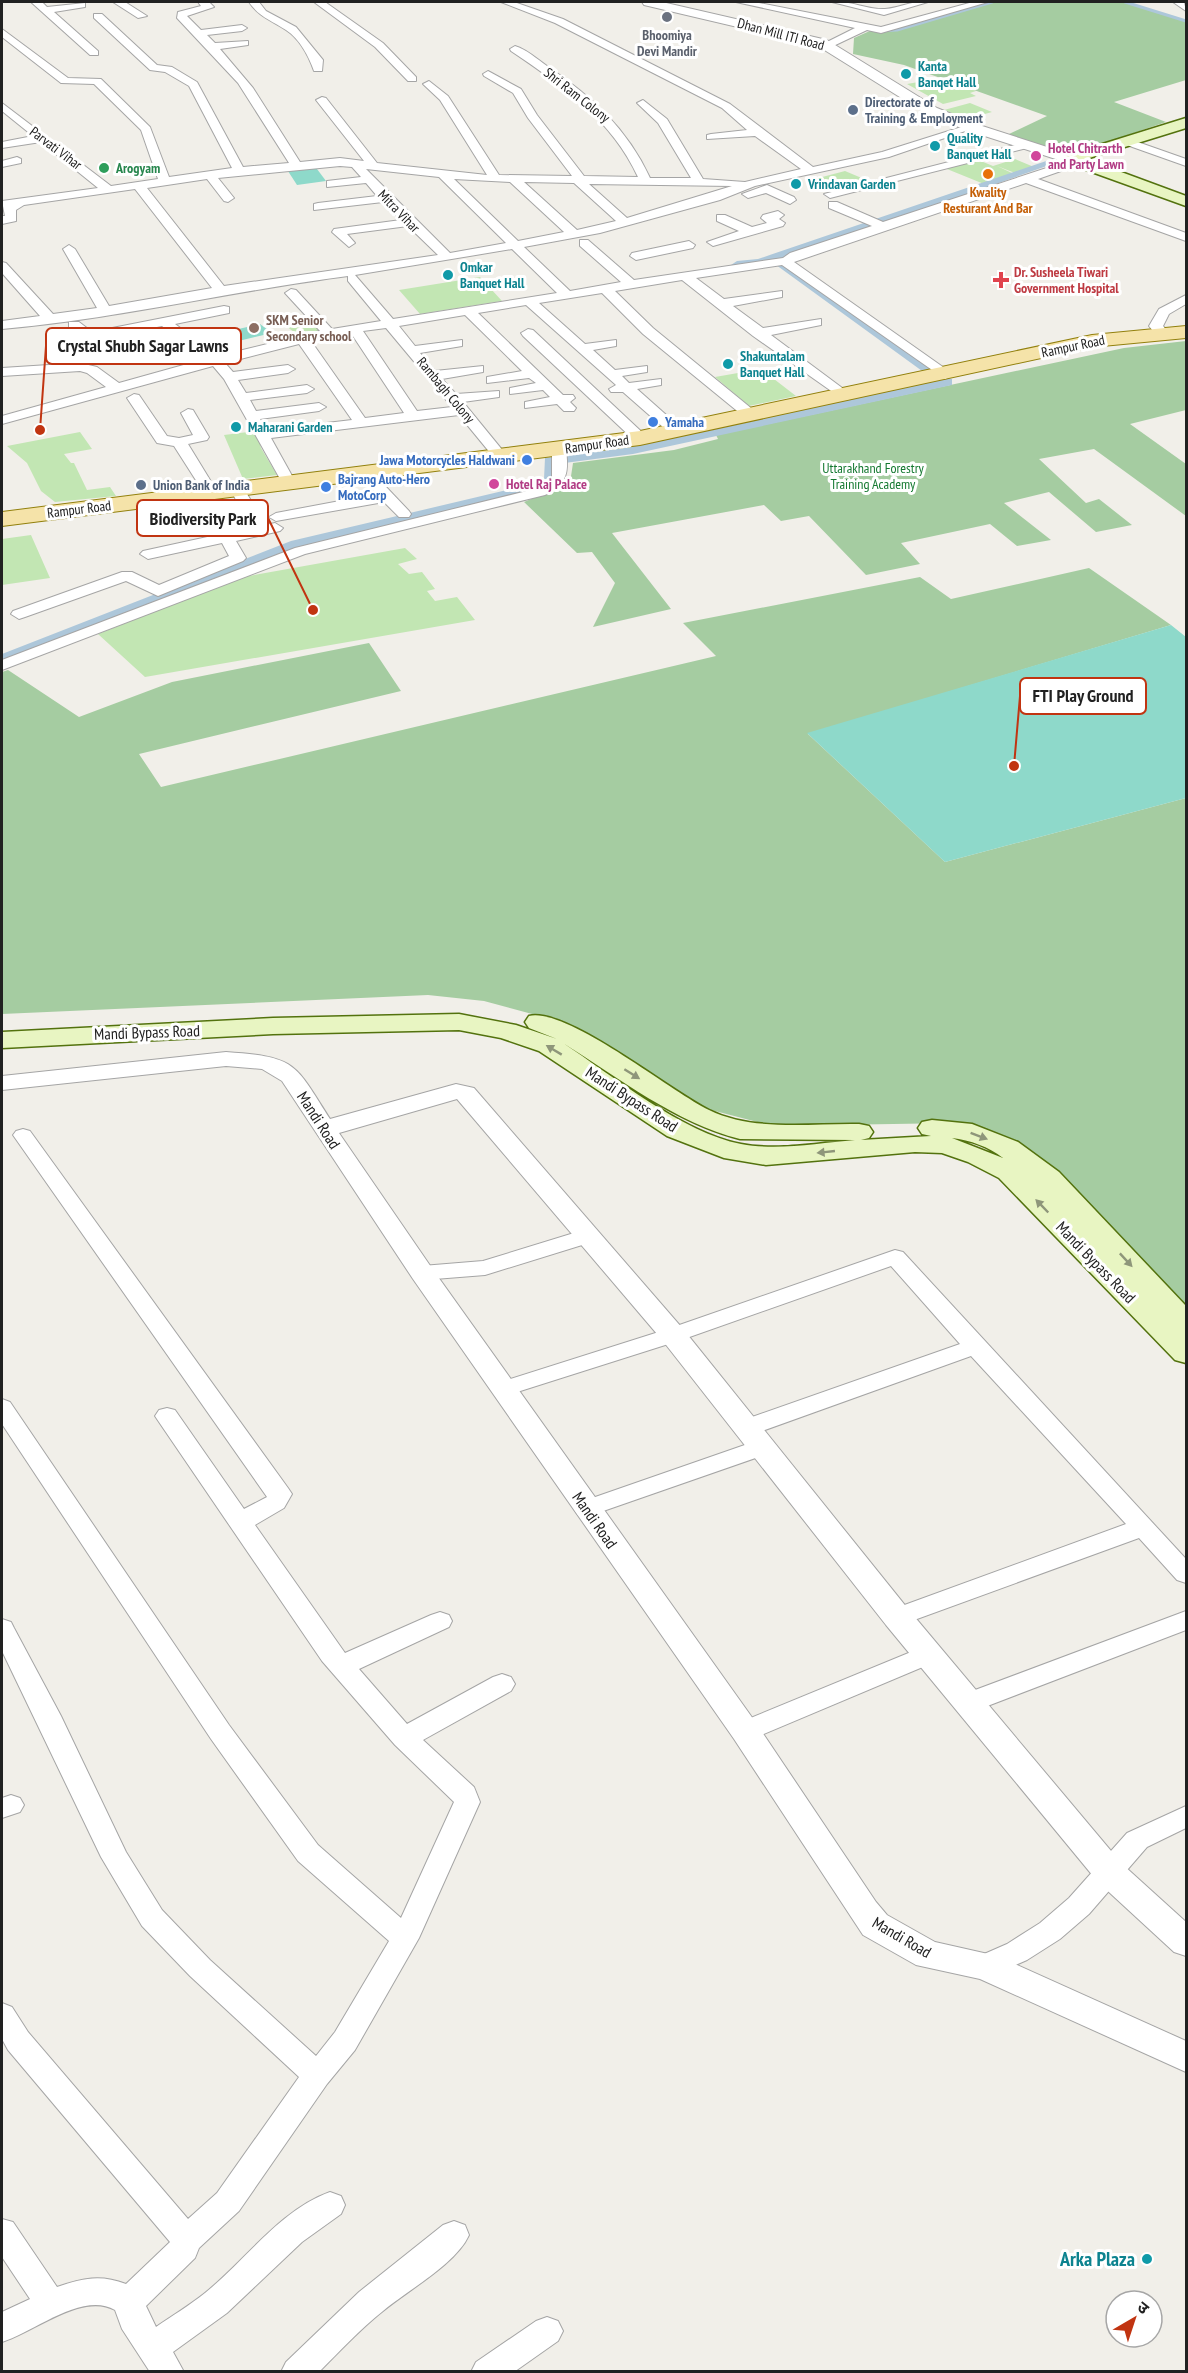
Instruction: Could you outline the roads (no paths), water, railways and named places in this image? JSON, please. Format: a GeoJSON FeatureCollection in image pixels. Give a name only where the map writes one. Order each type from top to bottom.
{"type":"FeatureCollection","features":[{"type":"Feature","properties":{"kind":"main road"},"geometry":{"type":"LineString","coordinates":[[1074,161],[1186,123]]}},
{"type":"Feature","properties":{"kind":"main road"},"geometry":{"type":"LineString","coordinates":[[1074,161],[1186,201]]}},
{"type":"Feature","properties":{"kind":"main road","name":"Rampur Road"},"geometry":{"type":"LineString","coordinates":[[2,519],[501,457],[560,457],[640,438],[945,375],[1092,341],[1186,332]]}},
{"type":"Feature","properties":{"kind":"main road","name":"Mandi Bypass Road"},"geometry":{"type":"LineString","coordinates":[[2,1024],[445,1004],[512,1013],[559,1029],[700,1116],[741,1131],[830,1133],[928,1128],[972,1132],[1008,1148],[1049,1178],[1186,1324]]}},
{"type":"Feature","properties":{"kind":"main road","name":"Mandi Bypass Road"},"geometry":{"type":"LineString","coordinates":[[2,1040],[273,1026],[459,1022],[507,1031],[548,1046],[677,1130],[734,1152],[766,1156],[915,1144],[945,1145],[978,1156],[1009,1172],[1186,1353]]}},
{"type":"Feature","properties":{"kind":"street"},"geometry":{"type":"LineString","coordinates":[[36,2],[94,53]]}},
{"type":"Feature","properties":{"kind":"street"},"geometry":{"type":"LineString","coordinates":[[118,2],[142,16]]}},
{"type":"Feature","properties":{"kind":"street"},"geometry":{"type":"LineString","coordinates":[[203,2],[209,7],[182,14],[182,18],[200,33],[250,91],[277,139],[296,165]]}},
{"type":"Feature","properties":{"kind":"street"},"geometry":{"type":"LineString","coordinates":[[254,2],[262,13],[292,29],[318,60],[318,69]]}},
{"type":"Feature","properties":{"kind":"street"},"geometry":{"type":"LineString","coordinates":[[320,2],[379,45],[412,79]]}},
{"type":"Feature","properties":{"kind":"street"},"geometry":{"type":"LineString","coordinates":[[506,2],[559,21],[726,106],[757,132],[811,171]]}},
{"type":"Feature","properties":{"kind":"street","name":"Dhan Mill ITI Road"},"geometry":{"type":"LineString","coordinates":[[648,2],[828,46],[919,104],[971,127],[1074,161]]}},
{"type":"Feature","properties":{"kind":"street"},"geometry":{"type":"LineString","coordinates":[[741,2],[881,30],[983,2]]}},
{"type":"Feature","properties":{"kind":"street"},"geometry":{"type":"LineString","coordinates":[[801,14],[831,2]]}},
{"type":"Feature","properties":{"kind":"street"},"geometry":{"type":"LineString","coordinates":[[837,2],[884,12],[923,2]]}},
{"type":"Feature","properties":{"kind":"street"},"geometry":{"type":"LineString","coordinates":[[1178,2],[1186,8]]}},
{"type":"Feature","properties":{"kind":"street"},"geometry":{"type":"LineString","coordinates":[[46,10],[81,5]]}},
{"type":"Feature","properties":{"kind":"street"},"geometry":{"type":"LineString","coordinates":[[98,16],[132,45],[154,68],[168,69],[193,84],[239,171]]}},
{"type":"Feature","properties":{"kind":"street"},"geometry":{"type":"LineString","coordinates":[[828,46],[866,27]]}},
{"type":"Feature","properties":{"kind":"street"},"geometry":{"type":"LineString","coordinates":[[200,33],[242,28]]}},
{"type":"Feature","properties":{"kind":"street"},"geometry":{"type":"LineString","coordinates":[[2,32],[65,81],[97,81],[146,129],[165,182]]}},
{"type":"Feature","properties":{"kind":"street"},"geometry":{"type":"LineString","coordinates":[[210,47],[244,43]]}},
{"type":"Feature","properties":{"kind":"street","name":"Shri Ram Colony"},"geometry":{"type":"LineString","coordinates":[[515,49],[582,96],[613,123],[636,155],[648,188]]}},
{"type":"Feature","properties":{"kind":"street"},"geometry":{"type":"LineString","coordinates":[[488,74],[517,91],[532,116],[578,179],[625,222]]}},
{"type":"Feature","properties":{"kind":"street"},"geometry":{"type":"LineString","coordinates":[[685,87],[711,82]]}},
{"type":"Feature","properties":{"kind":"street"},"geometry":{"type":"LineString","coordinates":[[429,84],[444,98],[496,179]]}},
{"type":"Feature","properties":{"kind":"street"},"geometry":{"type":"LineString","coordinates":[[322,100],[372,164]]}},
{"type":"Feature","properties":{"kind":"street"},"geometry":{"type":"LineString","coordinates":[[643,103],[663,121],[700,183]]}},
{"type":"Feature","properties":{"kind":"street","name":"Parvati Vihar"},"geometry":{"type":"LineString","coordinates":[[3,109],[109,190]]}},
{"type":"Feature","properties":{"kind":"street"},"geometry":{"type":"LineString","coordinates":[[2,127],[23,123]]}},
{"type":"Feature","properties":{"kind":"street"},"geometry":{"type":"LineString","coordinates":[[2,339],[77,320],[105,310],[220,290],[447,257],[625,222],[727,193],[752,183],[885,155],[971,127]]}},
{"type":"Feature","properties":{"kind":"street"},"geometry":{"type":"LineString","coordinates":[[711,137],[757,132]]}},
{"type":"Feature","properties":{"kind":"street"},"geometry":{"type":"LineString","coordinates":[[4,145],[43,138]]}},
{"type":"Feature","properties":{"kind":"street"},"geometry":{"type":"LineString","coordinates":[[1128,142],[1186,163]]}},
{"type":"Feature","properties":{"kind":"street"},"geometry":{"type":"LineString","coordinates":[[879,225],[831,200],[1027,145]]}},
{"type":"Feature","properties":{"kind":"street"},"geometry":{"type":"LineString","coordinates":[[2,164],[17,161]]}},
{"type":"Feature","properties":{"kind":"street"},"geometry":{"type":"LineString","coordinates":[[2,420],[214,359],[328,332],[685,276],[714,264],[745,259],[779,261],[849,233],[1074,161]]}},
{"type":"Feature","properties":{"kind":"street"},"geometry":{"type":"LineString","coordinates":[[2,205],[239,171],[354,162],[443,175],[496,179],[578,179],[648,188],[700,183],[752,183]]}},
{"type":"Feature","properties":{"kind":"street","name":"Mitra Vihar"},"geometry":{"type":"LineString","coordinates":[[354,162],[386,198],[447,257]]}},
{"type":"Feature","properties":{"kind":"street"},"geometry":{"type":"LineString","coordinates":[[210,175],[228,198]]}},
{"type":"Feature","properties":{"kind":"street"},"geometry":{"type":"LineString","coordinates":[[443,175],[511,244],[565,294]]}},
{"type":"Feature","properties":{"kind":"street"},"geometry":{"type":"LineString","coordinates":[[1024,178],[1186,237]]}},
{"type":"Feature","properties":{"kind":"street"},"geometry":{"type":"LineString","coordinates":[[331,184],[369,179]]}},
{"type":"Feature","properties":{"kind":"street"},"geometry":{"type":"LineString","coordinates":[[513,179],[573,233]]}},
{"type":"Feature","properties":{"kind":"street"},"geometry":{"type":"LineString","coordinates":[[140,186],[220,290]]}},
{"type":"Feature","properties":{"kind":"street"},"geometry":{"type":"LineString","coordinates":[[648,188],[672,209]]}},
{"type":"Feature","properties":{"kind":"street"},"geometry":{"type":"LineString","coordinates":[[727,193],[738,196],[767,189],[790,200]]}},
{"type":"Feature","properties":{"kind":"street"},"geometry":{"type":"LineString","coordinates":[[5,192],[19,204]]}},
{"type":"Feature","properties":{"kind":"street"},"geometry":{"type":"LineString","coordinates":[[318,207],[386,198]]}},
{"type":"Feature","properties":{"kind":"street"},"geometry":{"type":"LineString","coordinates":[[2,220],[12,218],[10,208],[19,204]]}},
{"type":"Feature","properties":{"kind":"street"},"geometry":{"type":"LineString","coordinates":[[745,259],[713,242],[780,223],[767,218],[778,214]]}},
{"type":"Feature","properties":{"kind":"street"},"geometry":{"type":"LineString","coordinates":[[721,218],[753,232]]}},
{"type":"Feature","properties":{"kind":"street"},"geometry":{"type":"LineString","coordinates":[[349,243],[339,232],[410,222]]}},
{"type":"Feature","properties":{"kind":"street"},"geometry":{"type":"LineString","coordinates":[[1129,228],[1147,223]]}},
{"type":"Feature","properties":{"kind":"street"},"geometry":{"type":"LineString","coordinates":[[703,230],[723,239]]}},
{"type":"Feature","properties":{"kind":"street"},"geometry":{"type":"LineString","coordinates":[[584,243],[630,283]]}},
{"type":"Feature","properties":{"kind":"street"},"geometry":{"type":"LineString","coordinates":[[636,256],[686,246],[714,264]]}},
{"type":"Feature","properties":{"kind":"street"},"geometry":{"type":"LineString","coordinates":[[69,249],[105,310]]}},
{"type":"Feature","properties":{"kind":"street"},"geometry":{"type":"LineString","coordinates":[[779,261],[945,375]]}},
{"type":"Feature","properties":{"kind":"street"},"geometry":{"type":"LineString","coordinates":[[2,266],[50,319]]}},
{"type":"Feature","properties":{"kind":"street"},"geometry":{"type":"LineString","coordinates":[[685,276],[844,396]]}},
{"type":"Feature","properties":{"kind":"street","name":"Rambagh Colony"},"geometry":{"type":"LineString","coordinates":[[353,278],[501,457]]}},
{"type":"Feature","properties":{"kind":"street"},"geometry":{"type":"LineString","coordinates":[[605,289],[648,331],[752,416]]}},
{"type":"Feature","properties":{"kind":"street"},"geometry":{"type":"LineString","coordinates":[[291,292],[328,332]]}},
{"type":"Feature","properties":{"kind":"street"},"geometry":{"type":"LineString","coordinates":[[721,304],[777,294]]}},
{"type":"Feature","properties":{"kind":"street"},"geometry":{"type":"LineString","coordinates":[[1162,333],[1156,326],[1164,312],[1186,299]]}},
{"type":"Feature","properties":{"kind":"street"},"geometry":{"type":"LineString","coordinates":[[530,302],[676,432]]}},
{"type":"Feature","properties":{"kind":"street"},"geometry":{"type":"LineString","coordinates":[[2,325],[50,319],[77,320],[90,336],[224,310]]}},
{"type":"Feature","properties":{"kind":"street"},"geometry":{"type":"LineString","coordinates":[[468,311],[564,404]]}},
{"type":"Feature","properties":{"kind":"street"},"geometry":{"type":"LineString","coordinates":[[164,322],[214,359],[230,377],[289,483]]}},
{"type":"Feature","properties":{"kind":"street"},"geometry":{"type":"LineString","coordinates":[[758,333],[816,322]]}},
{"type":"Feature","properties":{"kind":"street"},"geometry":{"type":"LineString","coordinates":[[355,329],[413,416]]}},
{"type":"Feature","properties":{"kind":"street"},"geometry":{"type":"LineString","coordinates":[[505,347],[533,337],[640,438]]}},
{"type":"Feature","properties":{"kind":"street"},"geometry":{"type":"LineString","coordinates":[[303,339],[361,423]]}},
{"type":"Feature","properties":{"kind":"street"},"geometry":{"type":"LineString","coordinates":[[412,350],[457,343]]}},
{"type":"Feature","properties":{"kind":"street"},"geometry":{"type":"LineString","coordinates":[[583,348],[611,344]]}},
{"type":"Feature","properties":{"kind":"street"},"geometry":{"type":"LineString","coordinates":[[2,372],[80,367],[93,370],[116,386]]}},
{"type":"Feature","properties":{"kind":"street"},"geometry":{"type":"LineString","coordinates":[[230,377],[288,369]]}},
{"type":"Feature","properties":{"kind":"street"},"geometry":{"type":"LineString","coordinates":[[432,376],[478,369]]}},
{"type":"Feature","properties":{"kind":"street"},"geometry":{"type":"LineString","coordinates":[[577,380],[642,369]]}},
{"type":"Feature","properties":{"kind":"street"},"geometry":{"type":"LineString","coordinates":[[261,435],[413,416],[457,405],[493,387],[532,373]]}},
{"type":"Feature","properties":{"kind":"street"},"geometry":{"type":"LineString","coordinates":[[530,405],[564,404],[592,393],[657,382]]}},
{"type":"Feature","properties":{"kind":"street"},"geometry":{"type":"LineString","coordinates":[[515,391],[545,386]]}},
{"type":"Feature","properties":{"kind":"street"},"geometry":{"type":"LineString","coordinates":[[243,397],[307,389]]}},
{"type":"Feature","properties":{"kind":"street"},"geometry":{"type":"LineString","coordinates":[[134,398],[162,440],[179,442],[202,437],[188,412]]}},
{"type":"Feature","properties":{"kind":"street"},"geometry":{"type":"LineString","coordinates":[[252,416],[319,407]]}},
{"type":"Feature","properties":{"kind":"street"},"geometry":{"type":"LineString","coordinates":[[179,442],[211,493]]}},
{"type":"Feature","properties":{"kind":"street"},"geometry":{"type":"LineString","coordinates":[[2,664],[300,551],[540,492],[556,484],[562,474],[560,457]]}},
{"type":"Feature","properties":{"kind":"street"},"geometry":{"type":"LineString","coordinates":[[365,473],[404,514]]}},
{"type":"Feature","properties":{"kind":"street"},"geometry":{"type":"LineString","coordinates":[[226,538],[248,507],[237,489]]}},
{"type":"Feature","properties":{"kind":"street"},"geometry":{"type":"LineString","coordinates":[[148,554],[226,538],[276,522],[387,497]]}},
{"type":"Feature","properties":{"kind":"street"},"geometry":{"type":"LineString","coordinates":[[19,614],[126,575],[158,591],[238,558],[226,538]]}},
{"type":"Feature","properties":{"kind":"street","name":"Mandi Road"},"geometry":{"type":"LineString","coordinates":[[2,1083],[247,1058],[268,1062],[291,1076],[324,1129],[422,1273],[506,1388],[586,1509],[746,1731],[864,1912],[875,1925],[928,1955],[985,1966],[1186,2057]]}},
{"type":"Feature","properties":{"kind":"street"},"geometry":{"type":"LineString","coordinates":[[324,1129],[460,1091],[465,1093],[673,1335],[927,1654],[1110,1873],[1186,1942]]}},
{"type":"Feature","properties":{"kind":"street"},"geometry":{"type":"LineString","coordinates":[[23,1135],[280,1494],[276,1502],[240,1522]]}},
{"type":"Feature","properties":{"kind":"street"},"geometry":{"type":"LineString","coordinates":[[422,1273],[485,1268],[587,1236]]}},
{"type":"Feature","properties":{"kind":"street"},"geometry":{"type":"LineString","coordinates":[[506,1388],[673,1335],[895,1257],[975,1347],[1186,1574]]}},
{"type":"Feature","properties":{"kind":"street"},"geometry":{"type":"LineString","coordinates":[[586,1509],[754,1437],[975,1347]]}},
{"type":"Feature","properties":{"kind":"street"},"geometry":{"type":"LineString","coordinates":[[2,1407],[213,1723],[308,1853],[405,1938]]}},
{"type":"Feature","properties":{"kind":"street"},"geometry":{"type":"LineString","coordinates":[[129,2302],[184,2248],[187,2240],[228,2202],[317,2075],[345,2041],[405,1938],[467,1802],[465,1794],[404,1738],[341,1666],[167,1416]]}},
{"type":"Feature","properties":{"kind":"street"},"geometry":{"type":"LineString","coordinates":[[897,1617],[1144,1527]]}},
{"type":"Feature","properties":{"kind":"street"},"geometry":{"type":"LineString","coordinates":[[968,1703],[1186,1620]]}},
{"type":"Feature","properties":{"kind":"street"},"geometry":{"type":"LineString","coordinates":[[341,1666],[440,1621]]}},
{"type":"Feature","properties":{"kind":"street"},"geometry":{"type":"LineString","coordinates":[[2,1628],[48,1716],[115,1857],[152,1918],[200,1968],[317,2075]]}},
{"type":"Feature","properties":{"kind":"street"},"geometry":{"type":"LineString","coordinates":[[746,1731],[927,1654]]}},
{"type":"Feature","properties":{"kind":"street"},"geometry":{"type":"LineString","coordinates":[[404,1738],[502,1684]]}},
{"type":"Feature","properties":{"kind":"street"},"geometry":{"type":"LineString","coordinates":[[985,1966],[1017,1952],[1050,1930],[1110,1873],[1124,1852],[1137,1840],[1186,1816]]}},
{"type":"Feature","properties":{"kind":"street"},"geometry":{"type":"LineString","coordinates":[[2,2015],[18,2041],[187,2240]]}},
{"type":"Feature","properties":{"kind":"street"},"geometry":{"type":"LineString","coordinates":[[2,2328],[50,2303],[100,2290],[115,2293],[129,2302],[133,2319],[163,2365],[216,2303],[291,2232],[330,2205]]}},
{"type":"Feature","properties":{"kind":"street"},"geometry":{"type":"LineString","coordinates":[[2,2232],[50,2303]]}},
{"type":"Feature","properties":{"kind":"street"},"geometry":{"type":"LineString","coordinates":[[297,2372],[370,2302],[427,2259],[454,2235]]}},
{"type":"Feature","properties":{"kind":"street"},"geometry":{"type":"LineString","coordinates":[[487,2372],[547,2331]]}},
{"type":"Feature","properties":{"kind":"waterway"},"geometry":{"type":"LineString","coordinates":[[878,31],[897,30],[992,2]]}},
{"type":"Feature","properties":{"kind":"waterway"},"geometry":{"type":"LineString","coordinates":[[1125,2],[1186,21]]}},
{"type":"Feature","properties":{"kind":"waterway"},"geometry":{"type":"LineString","coordinates":[[737,265],[760,262],[1059,160]]}},
{"type":"Feature","properties":{"kind":"waterway"},"geometry":{"type":"LineString","coordinates":[[788,254],[776,260],[933,373]]}},
{"type":"Feature","properties":{"kind":"waterway"},"geometry":{"type":"LineString","coordinates":[[2,659],[296,544],[542,486],[550,481],[552,473],[550,461],[633,450],[947,382]]}},
{"type":"Feature","properties":{"kind":"place","name":"Bhoomiya Devi Mandir"},"geometry":{"type":"Point","coordinates":[667,17]}},
{"type":"Feature","properties":{"kind":"place","name":"Kanta Banqet Hall"},"geometry":{"type":"Point","coordinates":[906,74]}},
{"type":"Feature","properties":{"kind":"place","name":"Directorate of Training & Employment"},"geometry":{"type":"Point","coordinates":[853,110]}},
{"type":"Feature","properties":{"kind":"place","name":"Quality Banquet Hall"},"geometry":{"type":"Point","coordinates":[935,146]}},
{"type":"Feature","properties":{"kind":"place","name":"Hotel Chitrarth and Party Lawn"},"geometry":{"type":"Point","coordinates":[1036,156]}},
{"type":"Feature","properties":{"kind":"place","name":"Arogyam"},"geometry":{"type":"Point","coordinates":[104,168]}},
{"type":"Feature","properties":{"kind":"place","name":"Kwality Resturant And Bar"},"geometry":{"type":"Point","coordinates":[988,174]}},
{"type":"Feature","properties":{"kind":"place","name":"Vrindavan Garden"},"geometry":{"type":"Point","coordinates":[796,184]}},
{"type":"Feature","properties":{"kind":"place","name":"Omkar Banquet Hall"},"geometry":{"type":"Point","coordinates":[448,275]}},
{"type":"Feature","properties":{"kind":"place","name":"Dr. Susheela Tiwari Government Hospital"},"geometry":{"type":"Point","coordinates":[1001,280]}},
{"type":"Feature","properties":{"kind":"place","name":"SKM Senior Secondary school"},"geometry":{"type":"Point","coordinates":[254,328]}},
{"type":"Feature","properties":{"kind":"place","name":"Shakuntalam Banquet Hall"},"geometry":{"type":"Point","coordinates":[728,364]}},
{"type":"Feature","properties":{"kind":"place","name":"Yamaha"},"geometry":{"type":"Point","coordinates":[653,422]}},
{"type":"Feature","properties":{"kind":"place","name":"Maharani Garden"},"geometry":{"type":"Point","coordinates":[236,427]}},
{"type":"Feature","properties":{"kind":"place","name":"Crystal Shubh Sagar Lawns"},"geometry":{"type":"Point","coordinates":[40,430]}},
{"type":"Feature","properties":{"kind":"place","name":"Jawa Motorcycles Haldwani"},"geometry":{"type":"Point","coordinates":[527,460]}},
{"type":"Feature","properties":{"kind":"place","name":"Hotel Raj Palace"},"geometry":{"type":"Point","coordinates":[494,484]}},
{"type":"Feature","properties":{"kind":"place","name":"Union Bank of India"},"geometry":{"type":"Point","coordinates":[141,485]}},
{"type":"Feature","properties":{"kind":"place","name":"Bajrang Auto-Hero MotoCorp"},"geometry":{"type":"Point","coordinates":[326,487]}},
{"type":"Feature","properties":{"kind":"place","name":"Biodiversity Park"},"geometry":{"type":"Point","coordinates":[313,610]}},
{"type":"Feature","properties":{"kind":"place","name":"FTI Play Ground"},"geometry":{"type":"Point","coordinates":[1014,766]}},
{"type":"Feature","properties":{"kind":"place","name":"Arka Plaza"},"geometry":{"type":"Point","coordinates":[1147,2259]}},
{"type":"Feature","properties":{"kind":"park label","name":"Uttarakhand Forestry Training Academy"},"geometry":{"type":"Point","coordinates":[873,476]}}]}
